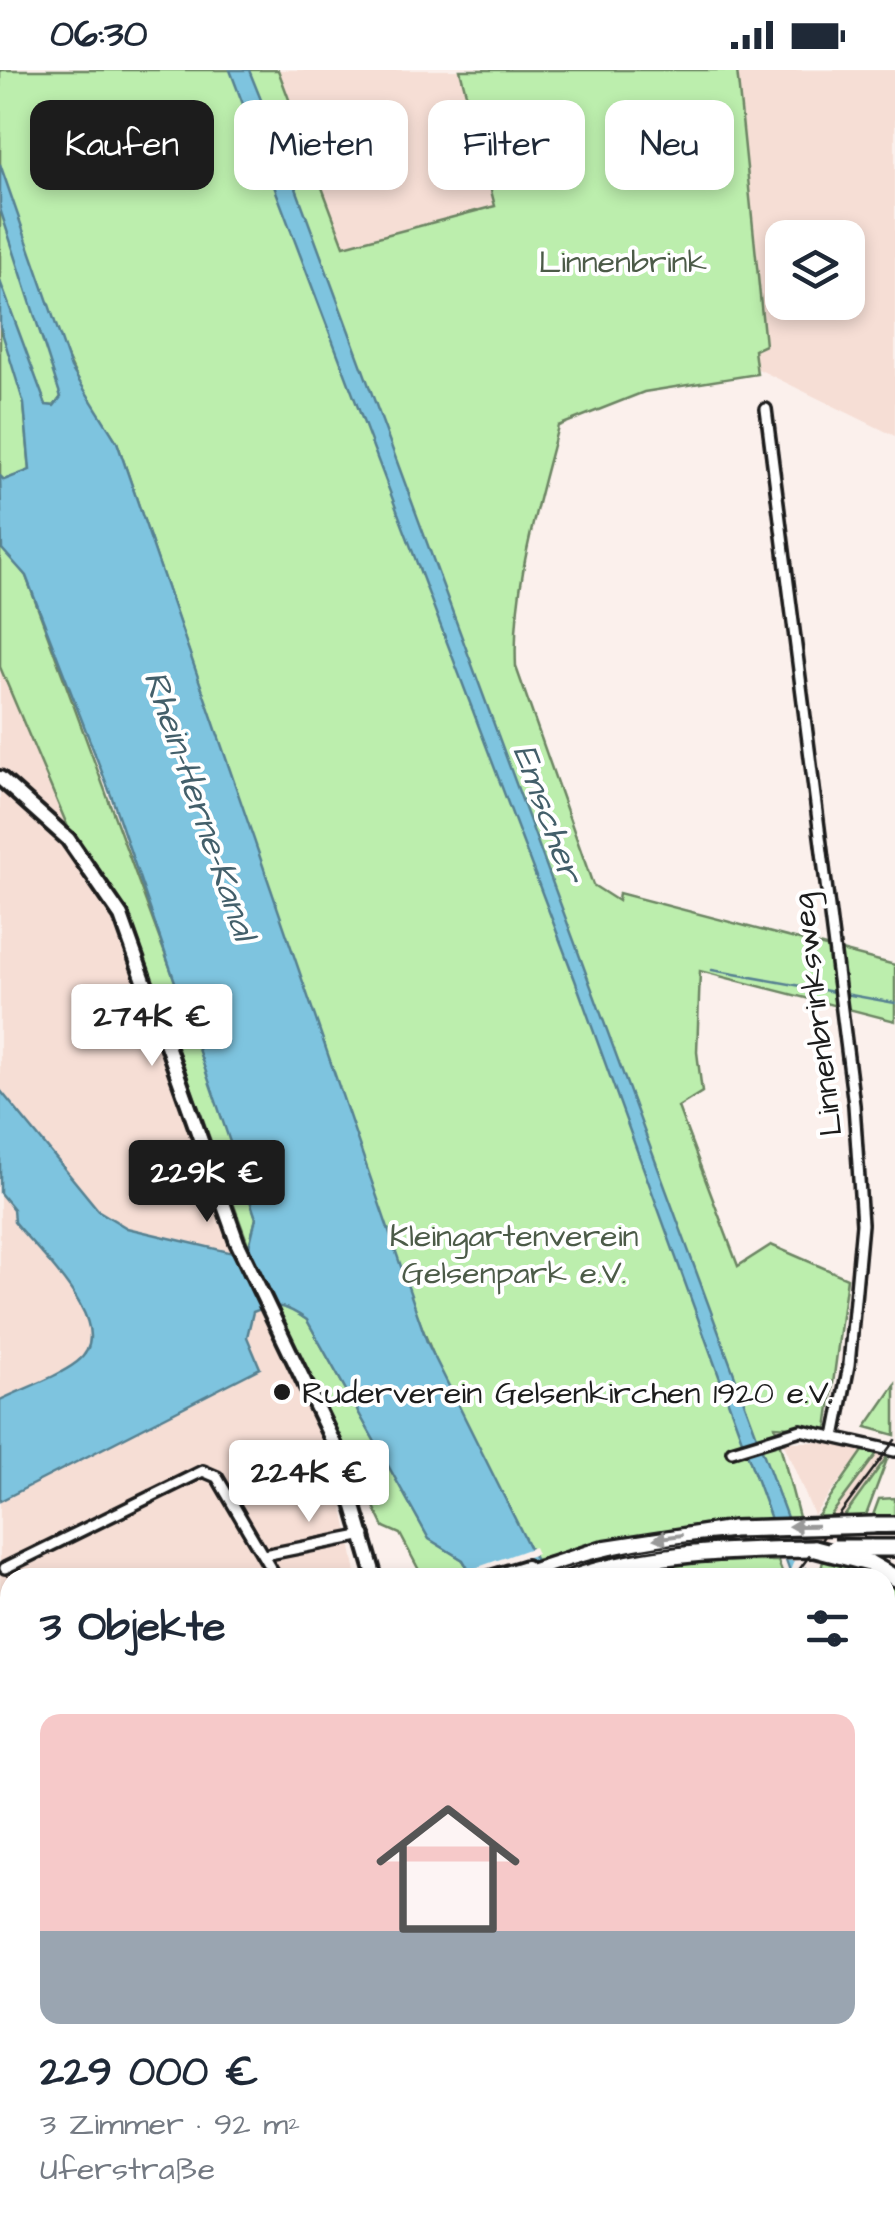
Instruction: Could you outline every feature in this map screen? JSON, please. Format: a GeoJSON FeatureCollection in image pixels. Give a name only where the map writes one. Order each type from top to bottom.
{"type":"FeatureCollection","features":[{"type":"Feature","properties":{"kind":"main road"},"geometry":{"type":"LineString","coordinates":[[0,778],[68,838],[121,916],[236,1242],[338,1452],[373,1568]]}},
{"type":"Feature","properties":{"kind":"main road"},"geometry":{"type":"LineString","coordinates":[[531,1568],[632,1542],[733,1529],[895,1525]]}},
{"type":"Feature","properties":{"kind":"main road"},"geometry":{"type":"LineString","coordinates":[[613,1568],[654,1558],[740,1550],[815,1548],[869,1556],[895,1548]]}},
{"type":"Feature","properties":{"kind":"main road"},"geometry":{"type":"LineString","coordinates":[[869,1556],[883,1568]]}},
{"type":"Feature","properties":{"kind":"main road"},"geometry":{"type":"LineString","coordinates":[[536,1568],[543,1565]]}},
{"type":"Feature","properties":{"kind":"street","name":"Linnenbrinksweg"},"geometry":{"type":"LineString","coordinates":[[766,409],[840,1003],[862,1224],[849,1365],[836,1437]]}},
{"type":"Feature","properties":{"kind":"street"},"geometry":{"type":"LineString","coordinates":[[732,1451],[802,1430],[895,1450]]}},
{"type":"Feature","properties":{"kind":"street"},"geometry":{"type":"LineString","coordinates":[[6,1568],[203,1471],[216,1477],[271,1568]]}},
{"type":"Feature","properties":{"kind":"street"},"geometry":{"type":"LineString","coordinates":[[264,1555],[365,1535]]}},
{"type":"Feature","properties":{"kind":"shaded area"},"geometry":{"type":"Polygon","coordinates":[[[278,70],[460,70],[468,100],[428,100],[428,190],[491,190],[495,206],[344,247],[323,190],[408,190],[408,100],[289,100],[278,70]]]}},
{"type":"Feature","properties":{"kind":"shaded area"},"geometry":{"type":"Polygon","coordinates":[[[727,70],[895,70],[895,436],[756,368],[734,142],[734,100],[730,100],[727,70]]]}},
{"type":"Feature","properties":{"kind":"shaded area"},"geometry":{"type":"Polygon","coordinates":[[[0,667],[70,832],[134,965],[218,1208],[321,1435],[342,1503],[355,1568],[0,1568],[0,667]]]}},
{"type":"Feature","properties":{"kind":"shaded area"},"geometry":{"type":"Polygon","coordinates":[[[783,1442],[819,1442],[863,1451],[814,1515],[783,1442]]]}},
{"type":"Feature","properties":{"kind":"shaded area"},"geometry":{"type":"Polygon","coordinates":[[[878,1452],[889,1454],[821,1546],[816,1532],[878,1452]]]}},
{"type":"Feature","properties":{"kind":"green space"},"geometry":{"type":"Polygon","coordinates":[[[0,70],[278,70],[289,100],[234,100],[234,190],[323,190],[344,246],[495,206],[491,190],[585,190],[585,100],[468,100],[460,70],[737,70],[765,345],[754,350],[757,374],[644,392],[558,426],[522,576],[516,667],[593,885],[618,901],[619,893],[895,965],[895,1021],[700,971],[697,1052],[702,1092],[678,1107],[738,1266],[771,1245],[847,1278],[827,1429],[775,1426],[800,1521],[637,1536],[535,1560],[446,1386],[410,1298],[117,442],[82,389],[62,346],[49,351],[61,397],[54,406],[46,405],[27,359],[13,363],[24,404],[30,471],[4,480],[0,476],[0,70]]]}},
{"type":"Feature","properties":{"kind":"green space"},"geometry":{"type":"Polygon","coordinates":[[[0,542],[26,576],[217,1095],[256,1218],[249,1247],[140,945],[109,883],[70,832],[0,667],[0,542]]]}},
{"type":"Feature","properties":{"kind":"green space"},"geometry":{"type":"Polygon","coordinates":[[[276,1306],[287,1306],[307,1320],[429,1538],[463,1560],[468,1568],[418,1568],[400,1534],[384,1527],[276,1306]]]}},
{"type":"Feature","properties":{"kind":"green space"},"geometry":{"type":"Polygon","coordinates":[[[895,1385],[895,1435],[866,1427],[895,1385]]]}},
{"type":"Feature","properties":{"kind":"green space"},"geometry":{"type":"Polygon","coordinates":[[[863,1451],[878,1452],[828,1519],[815,1520],[863,1451]]]}},
{"type":"Feature","properties":{"kind":"green space"},"geometry":{"type":"Polygon","coordinates":[[[889,1454],[865,1518],[843,1518],[889,1454]]]}},
{"type":"Feature","properties":{"kind":"green space"},"geometry":{"type":"Polygon","coordinates":[[[895,1498],[895,1516],[872,1518],[879,1499],[895,1498]]]}},
{"type":"Feature","properties":{"kind":"green space"},"geometry":{"type":"Polygon","coordinates":[[[778,1561],[781,1568],[660,1568],[696,1562],[778,1561]]]}},
{"type":"Feature","properties":{"kind":"green space"},"geometry":{"type":"Polygon","coordinates":[[[823,1561],[858,1567],[858,1568],[821,1568],[823,1561]]]}},
{"type":"Feature","properties":{"kind":"water"},"geometry":{"type":"Polygon","coordinates":[[[230,70],[249,70],[261,100],[241,100],[230,70]]]}},
{"type":"Feature","properties":{"kind":"water","name":"Rhein-Herne-Kanal"},"geometry":{"type":"Polygon","coordinates":[[[0,164],[71,368],[117,442],[427,1342],[540,1568],[468,1568],[463,1560],[429,1539],[307,1320],[281,1307],[253,1312],[247,1337],[260,1368],[0,1501],[0,1400],[77,1362],[88,1347],[90,1330],[71,1290],[14,1222],[13,1209],[0,1193],[0,1090],[99,1211],[127,1228],[233,1253],[249,1247],[256,1218],[112,798],[26,576],[2,549],[0,476],[4,480],[30,470],[24,404],[0,326],[0,281],[46,405],[54,406],[61,397],[0,209],[0,164]]]}},
{"type":"Feature","properties":{"kind":"water"},"geometry":{"type":"Polygon","coordinates":[[[275,190],[297,190],[806,1568],[789,1568],[575,980],[275,190]]]}},
{"type":"Feature","properties":{"kind":"pier"},"geometry":{"type":"Polygon","coordinates":[[[793,1520],[809,1562],[805,1568],[791,1568],[794,1561],[780,1560],[766,1521],[793,1520]]]}},
{"type":"Feature","properties":{"kind":"pier"},"geometry":{"type":"Polygon","coordinates":[[[534,1547],[537,1554],[495,1568],[475,1568],[534,1547]]]}},
{"type":"Feature","properties":{"kind":"waterway"},"geometry":{"type":"LineString","coordinates":[[712,970],[895,1003]]}},
{"type":"Feature","properties":{"kind":"tram line"},"geometry":{"type":"LineString","coordinates":[[566,1568],[623,1553],[713,1540],[895,1533]]}},
{"type":"Feature","properties":{"kind":"railway"},"geometry":{"type":"LineString","coordinates":[[800,1568],[895,1440]]}},
{"type":"Feature","properties":{"kind":"place","name":"Ruderverein Gelsenkirchen 1920 e.V."},"geometry":{"type":"Point","coordinates":[282,1392]}},
{"type":"Feature","properties":{"kind":"park label","name":"Linnenbrink"},"geometry":{"type":"Point","coordinates":[623,261]}},
{"type":"Feature","properties":{"kind":"park label","name":"Kleingartenverein Gelsenpark e.V."},"geometry":{"type":"Point","coordinates":[514,1254]}},
{"type":"Feature","properties":{"kind":"water label","name":"Emscher"},"geometry":{"type":"Point","coordinates":[549,813]}}]}
